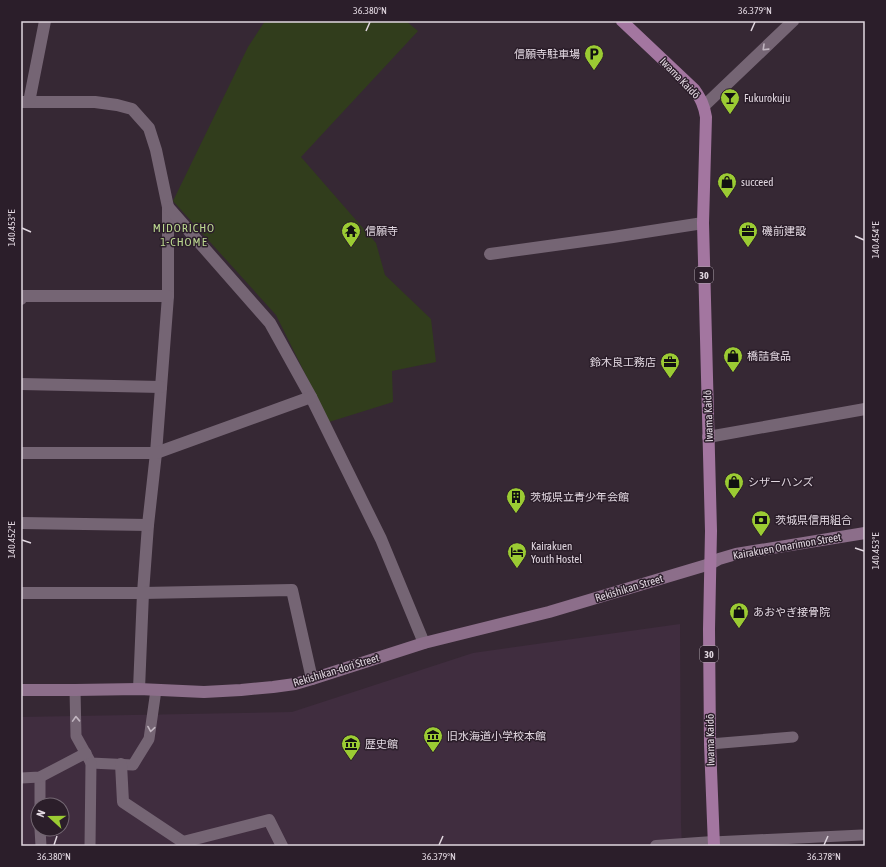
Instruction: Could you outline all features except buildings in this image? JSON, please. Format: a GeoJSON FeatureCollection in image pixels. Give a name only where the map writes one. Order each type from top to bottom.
{"type":"FeatureCollection","features":[{"type":"Feature","properties":{"kind":"main road","name":"Iwama Kaidō"},"geometry":{"type":"LineString","coordinates":[[622,21],[694,89],[704,106],[706,117],[703,223],[711,531],[708,612],[713,844]]}},
{"type":"Feature","properties":{"kind":"street"},"geometry":{"type":"LineString","coordinates":[[45,21],[25,102],[95,102],[116,105],[132,110],[149,128],[156,150],[168,207],[168,296],[156,453],[148,525],[143,593],[139,689]]}},
{"type":"Feature","properties":{"kind":"street"},"geometry":{"type":"LineString","coordinates":[[704,106],[793,21]]}},
{"type":"Feature","properties":{"kind":"street"},"geometry":{"type":"LineString","coordinates":[[168,207],[270,323],[311,397],[381,539],[424,643]]}},
{"type":"Feature","properties":{"kind":"street"},"geometry":{"type":"LineString","coordinates":[[490,254],[703,223]]}},
{"type":"Feature","properties":{"kind":"street"},"geometry":{"type":"LineString","coordinates":[[21,299],[21,296],[168,296]]}},
{"type":"Feature","properties":{"kind":"street"},"geometry":{"type":"LineString","coordinates":[[21,384],[160,386]]}},
{"type":"Feature","properties":{"kind":"street"},"geometry":{"type":"LineString","coordinates":[[21,453],[156,453],[311,397]]}},
{"type":"Feature","properties":{"kind":"street"},"geometry":{"type":"LineString","coordinates":[[708,437],[865,408]]}},
{"type":"Feature","properties":{"kind":"street"},"geometry":{"type":"LineString","coordinates":[[21,523],[148,525]]}},
{"type":"Feature","properties":{"kind":"street","name":"Kairakuen Onarimon Street"},"geometry":{"type":"LineString","coordinates":[[710,564],[719,559],[736,554],[865,533]]}},
{"type":"Feature","properties":{"kind":"street","name":"Rekishikan Street"},"geometry":{"type":"LineString","coordinates":[[424,643],[549,612],[710,564]]}},
{"type":"Feature","properties":{"kind":"street"},"geometry":{"type":"LineString","coordinates":[[21,593],[143,593],[292,590],[312,679]]}},
{"type":"Feature","properties":{"kind":"street","name":"Rekishikan-dori Street"},"geometry":{"type":"LineString","coordinates":[[21,690],[139,689],[204,692],[273,687],[295,684],[424,643]]}},
{"type":"Feature","properties":{"kind":"street"},"geometry":{"type":"LineString","coordinates":[[121,764],[123,802],[184,844],[269,820],[282,846]]}},
{"type":"Feature","properties":{"kind":"street"},"geometry":{"type":"LineString","coordinates":[[656,846],[713,844]]}},
{"type":"Feature","properties":{"kind":"lane"},"geometry":{"type":"LineString","coordinates":[[75,690],[76,736],[92,763],[90,846]]}},
{"type":"Feature","properties":{"kind":"lane"},"geometry":{"type":"LineString","coordinates":[[92,763],[132,764],[149,739],[156,690]]}},
{"type":"Feature","properties":{"kind":"lane"},"geometry":{"type":"LineString","coordinates":[[710,744],[793,737]]}},
{"type":"Feature","properties":{"kind":"lane"},"geometry":{"type":"LineString","coordinates":[[21,778],[40,778],[86,753]]}},
{"type":"Feature","properties":{"kind":"lane"},"geometry":{"type":"LineString","coordinates":[[40,778],[40,797]]}},
{"type":"Feature","properties":{"kind":"lane"},"geometry":{"type":"LineString","coordinates":[[713,844],[862,835]]}},
{"type":"Feature","properties":{"kind":"shaded area","name":"歴史館"},"geometry":{"type":"Polygon","coordinates":[[[680,624],[682,846],[21,846],[21,717],[292,712],[473,653],[680,624]]]}},
{"type":"Feature","properties":{"kind":"green space"},"geometry":{"type":"Polygon","coordinates":[[[265,21],[406,21],[418,31],[301,157],[376,243],[385,275],[431,319],[436,362],[392,371],[393,402],[329,422],[276,315],[173,201],[248,47],[265,21]]]}},
{"type":"Feature","properties":{"kind":"place","name":"信願寺駐車場"},"geometry":{"type":"Point","coordinates":[594,71]}},
{"type":"Feature","properties":{"kind":"place","name":"Fukurokuju"},"geometry":{"type":"Point","coordinates":[730,115]}},
{"type":"Feature","properties":{"kind":"place","name":"succeed"},"geometry":{"type":"Point","coordinates":[727,199]}},
{"type":"Feature","properties":{"kind":"place","name":"信願寺"},"geometry":{"type":"Point","coordinates":[351,248]}},
{"type":"Feature","properties":{"kind":"place","name":"磯前建設"},"geometry":{"type":"Point","coordinates":[748,248]}},
{"type":"Feature","properties":{"kind":"place","name":"橋詰食品"},"geometry":{"type":"Point","coordinates":[733,373]}},
{"type":"Feature","properties":{"kind":"place","name":"鈴木良工務店"},"geometry":{"type":"Point","coordinates":[670,379]}},
{"type":"Feature","properties":{"kind":"place","name":"シザーハンズ"},"geometry":{"type":"Point","coordinates":[734,499]}},
{"type":"Feature","properties":{"kind":"place","name":"茨城県立青少年会館"},"geometry":{"type":"Point","coordinates":[516,514]}},
{"type":"Feature","properties":{"kind":"place","name":"茨城県信用組合"},"geometry":{"type":"Point","coordinates":[761,537]}},
{"type":"Feature","properties":{"kind":"place","name":"Kairakuen Youth Hostel"},"geometry":{"type":"Point","coordinates":[517,569]}},
{"type":"Feature","properties":{"kind":"place","name":"あおやぎ接骨院"},"geometry":{"type":"Point","coordinates":[739,629]}},
{"type":"Feature","properties":{"kind":"place","name":"旧水海道小学校本館"},"geometry":{"type":"Point","coordinates":[433,753]}},
{"type":"Feature","properties":{"kind":"place","name":"歴史館"},"geometry":{"type":"Point","coordinates":[351,761]}},
{"type":"Feature","properties":{"kind":"district","name":"MIDORICHO 1-CHOME"},"geometry":{"type":"Point","coordinates":[184,235]}}]}
